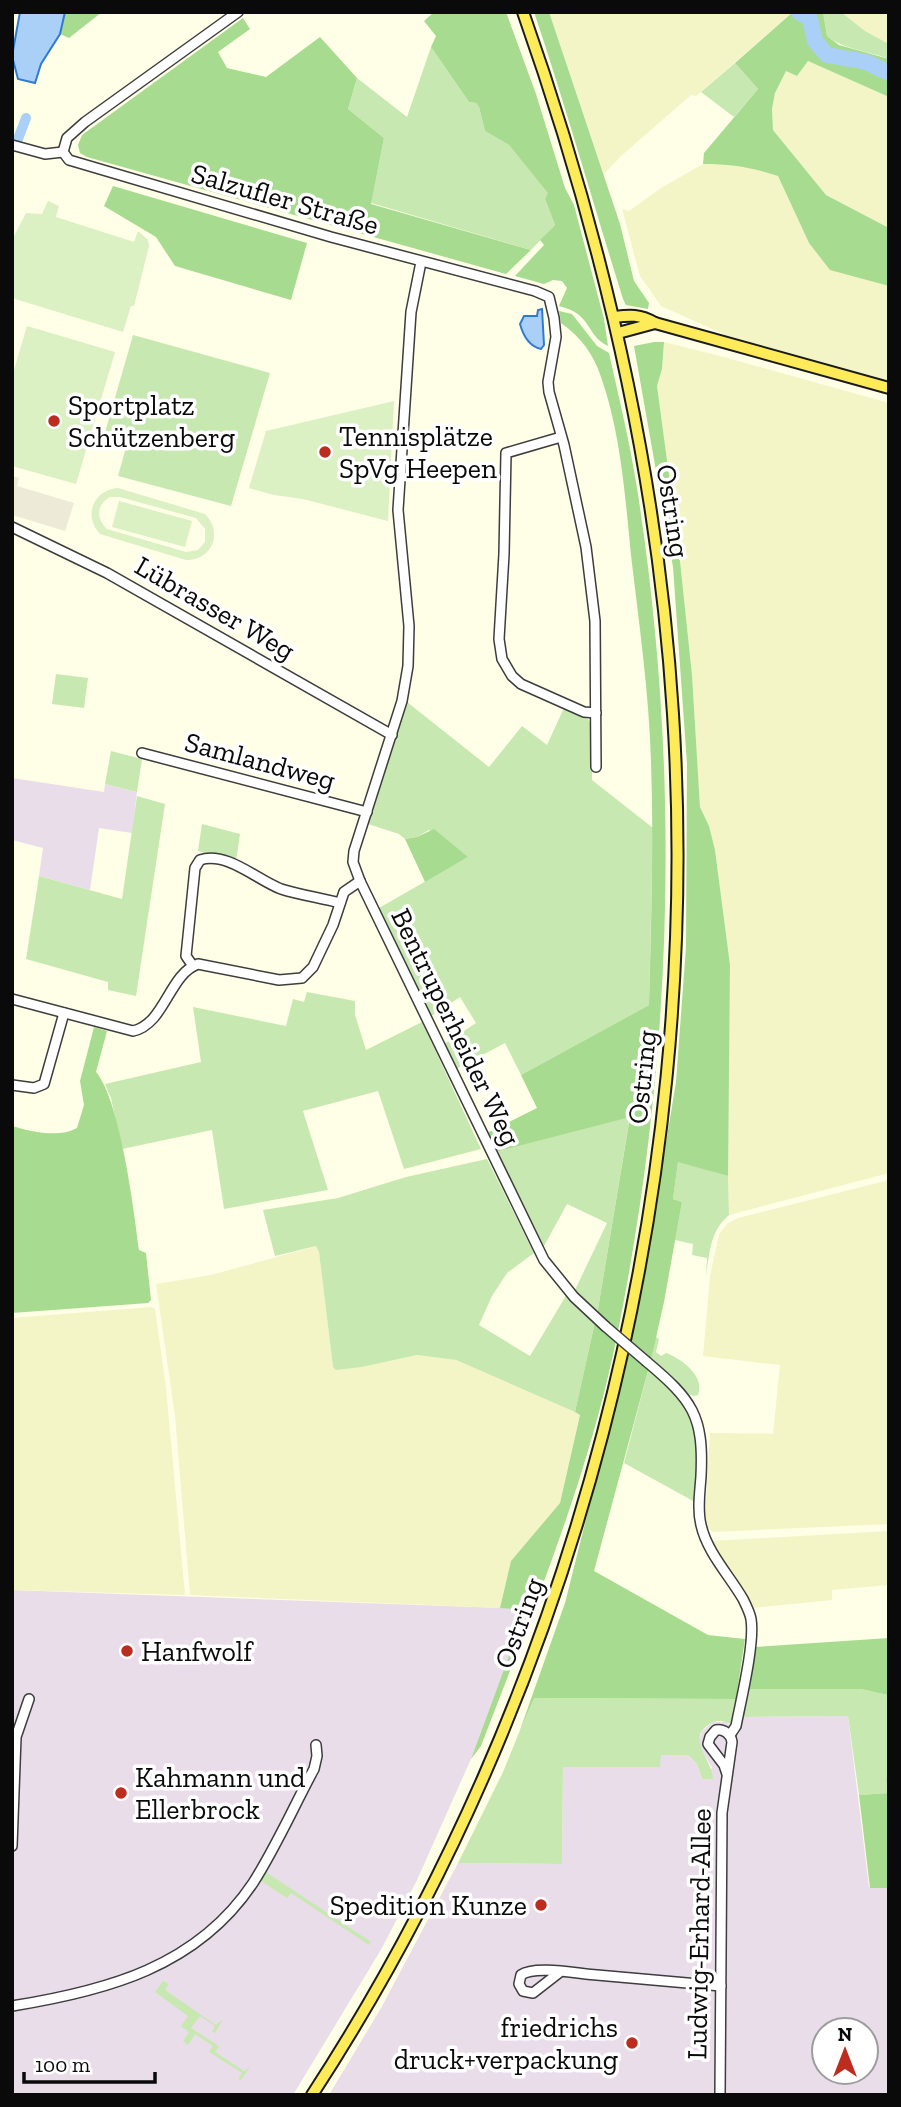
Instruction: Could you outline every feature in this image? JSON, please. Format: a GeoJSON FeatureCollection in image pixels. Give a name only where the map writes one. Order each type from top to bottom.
{"type":"FeatureCollection","features":[{"type":"Feature","properties":{"kind":"main road","name":"Ostring"},"geometry":{"type":"LineString","coordinates":[[312,2095],[408,1932],[468,1810],[524,1677],[573,1537],[619,1366],[634,1296],[655,1165],[673,1005],[678,867],[677,788],[673,713],[655,540],[614,317],[547,81],[523,12]]}},
{"type":"Feature","properties":{"kind":"main road"},"geometry":{"type":"LineString","coordinates":[[614,317],[632,314],[644,317],[654,323],[889,388]]}},
{"type":"Feature","properties":{"kind":"main road"},"geometry":{"type":"LineString","coordinates":[[618,333],[654,323]]}},
{"type":"Feature","properties":{"kind":"street"},"geometry":{"type":"LineString","coordinates":[[63,152],[67,138],[85,122],[238,12]]}},
{"type":"Feature","properties":{"kind":"street","name":"Salzufler Straße"},"geometry":{"type":"LineString","coordinates":[[12,145],[45,154],[63,152],[69,160],[552,298],[556,337],[548,382],[561,437]]}},
{"type":"Feature","properties":{"kind":"street","name":"Bentruperheider Weg"},"geometry":{"type":"LineString","coordinates":[[421,262],[411,312],[398,510],[408,615],[409,659],[402,701],[353,856],[360,881],[544,1260],[574,1297],[670,1381],[691,1407],[702,1444],[699,1510],[702,1527],[710,1548],[745,1602],[751,1619],[751,1643],[736,1726],[730,1735]]}},
{"type":"Feature","properties":{"kind":"street"},"geometry":{"type":"LineString","coordinates":[[596,713],[584,712],[521,684],[505,666],[500,651],[506,453],[561,437],[590,567],[597,651],[596,766]]}},
{"type":"Feature","properties":{"kind":"street","name":"Lübrasser Weg"},"geometry":{"type":"LineString","coordinates":[[12,528],[107,573],[392,734]]}},
{"type":"Feature","properties":{"kind":"street","name":"Samlandweg"},"geometry":{"type":"LineString","coordinates":[[142,753],[366,812]]}},
{"type":"Feature","properties":{"kind":"street"},"geometry":{"type":"LineString","coordinates":[[193,966],[186,956],[195,868],[200,860],[212,858],[242,867],[281,888],[340,903]]}},
{"type":"Feature","properties":{"kind":"street"},"geometry":{"type":"LineString","coordinates":[[12,999],[126,1030],[141,1029],[193,966],[205,964],[279,980],[302,978],[313,967],[347,888],[360,881]]}},
{"type":"Feature","properties":{"kind":"street"},"geometry":{"type":"LineString","coordinates":[[12,1085],[34,1088],[44,1084],[64,1013]]}},
{"type":"Feature","properties":{"kind":"street"},"geometry":{"type":"LineString","coordinates":[[12,1846],[16,1737],[29,1699]]}},
{"type":"Feature","properties":{"kind":"street","name":"Ludwig-Erhard-Allee"},"geometry":{"type":"LineString","coordinates":[[720,2095],[722,1805],[732,1742],[730,1735],[716,1730],[708,1740],[709,1746],[727,1773]]}},
{"type":"Feature","properties":{"kind":"street"},"geometry":{"type":"LineString","coordinates":[[12,2006],[95,1990],[130,1979],[168,1961],[203,1937],[226,1915],[254,1881],[314,1769],[316,1745]]}},
{"type":"Feature","properties":{"kind":"street"},"geometry":{"type":"LineString","coordinates":[[560,1972],[721,1986]]}},
{"type":"Feature","properties":{"kind":"shaded area"},"geometry":{"type":"Polygon","coordinates":[[[12,476],[19,478],[17,486],[74,503],[65,531],[12,515],[12,476]]]}},
{"type":"Feature","properties":{"kind":"shaded area"},"geometry":{"type":"Polygon","coordinates":[[[12,778],[104,792],[105,784],[137,792],[132,833],[99,828],[90,890],[39,876],[43,848],[12,840],[12,778]]]}},
{"type":"Feature","properties":{"kind":"shaded area"},"geometry":{"type":"Polygon","coordinates":[[[12,1590],[527,1609],[471,1759],[417,1880],[382,1948],[293,2095],[12,2095],[12,1590]]]}},
{"type":"Feature","properties":{"kind":"shaded area"},"geometry":{"type":"Polygon","coordinates":[[[848,1716],[869,1887],[889,1888],[889,2095],[329,2095],[381,2008],[458,1863],[562,1864],[563,1767],[660,1767],[660,1755],[688,1755],[697,1764],[702,1779],[712,1768],[701,1749],[699,1740],[702,1731],[713,1722],[727,1722],[739,1734],[743,1717],[848,1716]]]}},
{"type":"Feature","properties":{"kind":"green space"},"geometry":{"type":"Polygon","coordinates":[[[65,12],[102,12],[69,38],[60,34],[65,12]]]}},
{"type":"Feature","properties":{"kind":"green space"},"geometry":{"type":"Polygon","coordinates":[[[434,12],[506,12],[536,94],[565,188],[574,205],[604,319],[608,346],[595,336],[578,314],[559,306],[567,288],[562,281],[553,280],[544,284],[515,276],[544,245],[540,240],[555,225],[545,199],[548,193],[509,145],[485,131],[479,107],[476,103],[469,102],[431,47],[436,36],[424,21],[434,12]]]}},
{"type":"Feature","properties":{"kind":"green space"},"geometry":{"type":"Polygon","coordinates":[[[534,12],[549,12],[620,224],[634,281],[649,303],[648,309],[626,305],[623,299],[534,12]]]}},
{"type":"Feature","properties":{"kind":"green space"},"geometry":{"type":"Polygon","coordinates":[[[549,12],[793,12],[696,96],[691,95],[603,175],[549,12]]]}},
{"type":"Feature","properties":{"kind":"green space"},"geometry":{"type":"Polygon","coordinates":[[[793,12],[797,12],[797,17],[802,12],[823,12],[827,36],[839,45],[889,59],[889,97],[808,61],[797,76],[786,71],[775,93],[772,109],[773,130],[826,195],[889,228],[889,286],[830,270],[809,243],[778,176],[741,167],[703,164],[704,153],[758,89],[735,63],[793,12]]]}},
{"type":"Feature","properties":{"kind":"green space"},"geometry":{"type":"Polygon","coordinates":[[[823,12],[841,12],[865,31],[889,44],[889,59],[834,41],[827,36],[823,12]]]}},
{"type":"Feature","properties":{"kind":"green space"},"geometry":{"type":"Polygon","coordinates":[[[841,12],[889,12],[889,44],[865,31],[841,12]]]}},
{"type":"Feature","properties":{"kind":"green space"},"geometry":{"type":"Polygon","coordinates":[[[243,18],[250,29],[218,52],[227,68],[266,77],[320,37],[357,78],[348,109],[384,138],[371,204],[531,250],[506,274],[80,153],[78,145],[82,135],[243,18]]]}},
{"type":"Feature","properties":{"kind":"green space"},"geometry":{"type":"Polygon","coordinates":[[[431,47],[469,102],[476,103],[479,107],[485,131],[509,145],[549,193],[545,199],[555,225],[531,250],[371,203],[384,138],[348,109],[357,78],[407,117],[431,47]]]}},
{"type":"Feature","properties":{"kind":"green space"},"geometry":{"type":"Polygon","coordinates":[[[808,61],[889,97],[889,228],[826,195],[773,130],[775,93],[786,70],[797,76],[808,61]]]}},
{"type":"Feature","properties":{"kind":"green space"},"geometry":{"type":"Polygon","coordinates":[[[735,63],[758,89],[734,117],[701,92],[735,63]]]}},
{"type":"Feature","properties":{"kind":"green space"},"geometry":{"type":"Polygon","coordinates":[[[703,164],[751,167],[778,176],[809,243],[830,269],[889,286],[887,380],[728,336],[661,306],[640,276],[622,209],[629,211],[661,188],[703,164]]]}},
{"type":"Feature","properties":{"kind":"green space"},"geometry":{"type":"Polygon","coordinates":[[[113,186],[307,243],[291,300],[175,266],[156,237],[104,206],[113,186]]]}},
{"type":"Feature","properties":{"kind":"green space"},"geometry":{"type":"Polygon","coordinates":[[[48,201],[59,206],[56,217],[134,242],[138,231],[148,240],[149,246],[134,306],[131,306],[123,332],[12,298],[12,240],[26,213],[42,214],[48,201]]]}},
{"type":"Feature","properties":{"kind":"green space"},"geometry":{"type":"Polygon","coordinates":[[[559,311],[572,314],[597,346],[609,353],[637,488],[651,593],[660,699],[665,805],[665,910],[660,1016],[651,1121],[637,1226],[618,1331],[597,1315],[630,1117],[496,1152],[487,1133],[537,1108],[521,1075],[649,1005],[652,852],[650,735],[621,465],[608,399],[598,369],[581,340],[561,323],[559,311]]]}},
{"type":"Feature","properties":{"kind":"green space","name":"Sportplatz Schützenberg"},"geometry":{"type":"Polygon","coordinates":[[[27,326],[115,352],[76,484],[12,466],[12,377],[27,326]]]}},
{"type":"Feature","properties":{"kind":"green space"},"geometry":{"type":"Polygon","coordinates":[[[133,335],[270,373],[231,506],[118,476],[127,444],[104,436],[133,335]]]}},
{"type":"Feature","properties":{"kind":"green space"},"geometry":{"type":"Polygon","coordinates":[[[664,342],[889,403],[889,1173],[729,1215],[727,1134],[730,965],[715,850],[709,826],[700,807],[692,675],[657,386],[662,369],[664,342]]]}},
{"type":"Feature","properties":{"kind":"green space"},"geometry":{"type":"Polygon","coordinates":[[[664,342],[662,369],[657,386],[692,675],[700,807],[709,826],[715,850],[730,965],[728,1176],[678,1162],[673,1199],[682,1202],[651,1360],[631,1341],[676,1082],[686,947],[687,764],[673,567],[634,346],[664,342]]]}},
{"type":"Feature","properties":{"kind":"green space","name":"Tennisplätze SpVg Heepen"},"geometry":{"type":"Polygon","coordinates":[[[394,401],[388,521],[249,488],[266,431],[394,401]]]}},
{"type":"Feature","properties":{"kind":"green space"},"geometry":{"type":"Polygon","coordinates":[[[118,488],[205,514],[214,536],[209,550],[195,559],[186,560],[100,534],[92,520],[93,505],[109,490],[118,488]],[[110,497],[100,508],[99,517],[107,529],[186,552],[198,550],[205,542],[205,529],[196,518],[120,497],[110,497]]]}},
{"type":"Feature","properties":{"kind":"green space"},"geometry":{"type":"Polygon","coordinates":[[[119,501],[192,521],[185,547],[112,527],[119,501]]]}},
{"type":"Feature","properties":{"kind":"green space"},"geometry":{"type":"Polygon","coordinates":[[[56,674],[88,678],[84,708],[52,704],[56,674]]]}},
{"type":"Feature","properties":{"kind":"green space"},"geometry":{"type":"Polygon","coordinates":[[[407,702],[489,767],[522,726],[547,745],[564,708],[588,719],[592,726],[592,780],[653,828],[649,1005],[521,1075],[505,1043],[456,1069],[444,1044],[476,1023],[460,997],[430,1017],[379,908],[468,857],[429,830],[417,837],[405,839],[399,834],[368,824],[407,702]]]}},
{"type":"Feature","properties":{"kind":"green space"},"geometry":{"type":"Polygon","coordinates":[[[111,751],[142,759],[137,792],[105,784],[111,751]]]}},
{"type":"Feature","properties":{"kind":"green space"},"geometry":{"type":"Polygon","coordinates":[[[137,796],[165,804],[136,996],[108,990],[108,982],[26,959],[39,876],[122,899],[137,796]]]}},
{"type":"Feature","properties":{"kind":"green space"},"geometry":{"type":"Polygon","coordinates":[[[202,824],[240,834],[236,861],[198,851],[202,824]]]}},
{"type":"Feature","properties":{"kind":"green space"},"geometry":{"type":"Polygon","coordinates":[[[434,829],[468,857],[425,882],[405,839],[434,829]]]}},
{"type":"Feature","properties":{"kind":"green space"},"geometry":{"type":"Polygon","coordinates":[[[307,992],[355,1001],[355,1015],[366,1050],[422,1022],[481,1149],[404,1169],[378,1091],[303,1111],[328,1190],[224,1209],[212,1130],[122,1149],[111,1098],[105,1084],[201,1062],[193,1007],[286,1026],[293,999],[304,1002],[307,992]]]}},
{"type":"Feature","properties":{"kind":"green space"},"geometry":{"type":"Polygon","coordinates":[[[94,1027],[107,1031],[96,1072],[105,1086],[119,1130],[130,1183],[139,1250],[146,1253],[151,1300],[148,1303],[12,1313],[12,1126],[54,1133],[77,1128],[84,1105],[80,1081],[94,1027]]]}},
{"type":"Feature","properties":{"kind":"green space"},"geometry":{"type":"Polygon","coordinates":[[[630,1116],[597,1315],[574,1292],[607,1223],[567,1204],[543,1248],[496,1152],[630,1116]]]}},
{"type":"Feature","properties":{"kind":"green space"},"geometry":{"type":"Polygon","coordinates":[[[487,1159],[534,1253],[507,1273],[492,1296],[479,1325],[530,1356],[567,1294],[595,1322],[575,1412],[456,1360],[417,1355],[336,1370],[333,1367],[319,1252],[316,1246],[275,1256],[263,1210],[338,1198],[406,1177],[487,1159]]]}},
{"type":"Feature","properties":{"kind":"green space"},"geometry":{"type":"Polygon","coordinates":[[[678,1161],[728,1176],[729,1215],[714,1235],[706,1275],[707,1258],[692,1255],[693,1244],[675,1240],[682,1202],[673,1199],[678,1161]]]}},
{"type":"Feature","properties":{"kind":"green space"},"geometry":{"type":"Polygon","coordinates":[[[889,1180],[889,1524],[713,1532],[706,1527],[705,1518],[710,1433],[773,1434],[780,1365],[703,1356],[710,1276],[719,1234],[728,1223],[738,1218],[889,1180]]]}},
{"type":"Feature","properties":{"kind":"green space"},"geometry":{"type":"Polygon","coordinates":[[[317,1246],[333,1367],[336,1369],[362,1367],[417,1355],[456,1360],[580,1414],[560,1503],[511,1561],[500,1608],[190,1595],[175,1416],[156,1284],[211,1275],[317,1246]]]}},
{"type":"Feature","properties":{"kind":"green space"},"geometry":{"type":"Polygon","coordinates":[[[151,1307],[155,1309],[166,1388],[185,1595],[12,1590],[12,1318],[151,1307]]]}},
{"type":"Feature","properties":{"kind":"green space"},"geometry":{"type":"Polygon","coordinates":[[[595,1322],[616,1341],[590,1445],[557,1546],[481,1746],[471,1759],[526,1610],[500,1608],[511,1561],[560,1503],[580,1415],[575,1412],[595,1322]]]}},
{"type":"Feature","properties":{"kind":"green space"},"geometry":{"type":"Polygon","coordinates":[[[655,1336],[659,1339],[656,1352],[661,1356],[666,1353],[691,1369],[700,1388],[698,1395],[684,1391],[651,1360],[655,1336]]]}},
{"type":"Feature","properties":{"kind":"green space"},"geometry":{"type":"Polygon","coordinates":[[[628,1352],[649,1367],[594,1571],[708,1635],[745,1639],[736,1699],[534,1698],[520,1730],[565,1603],[628,1352]]]}},
{"type":"Feature","properties":{"kind":"green space"},"geometry":{"type":"Polygon","coordinates":[[[649,1367],[679,1399],[693,1427],[697,1458],[695,1502],[624,1463],[649,1367]]]}},
{"type":"Feature","properties":{"kind":"green space"},"geometry":{"type":"Polygon","coordinates":[[[889,1531],[889,1585],[832,1590],[832,1600],[752,1608],[749,1599],[711,1541],[889,1531]]]}},
{"type":"Feature","properties":{"kind":"green space"},"geometry":{"type":"Polygon","coordinates":[[[889,1638],[889,1694],[857,1689],[748,1689],[755,1647],[889,1638]]]}},
{"type":"Feature","properties":{"kind":"green space"},"geometry":{"type":"Polygon","coordinates":[[[748,1689],[857,1689],[889,1694],[889,1793],[859,1795],[848,1716],[743,1717],[748,1689]]]}},
{"type":"Feature","properties":{"kind":"green space"},"geometry":{"type":"Polygon","coordinates":[[[533,1698],[736,1699],[731,1724],[713,1722],[700,1736],[702,1750],[713,1779],[702,1779],[697,1764],[688,1755],[661,1755],[660,1767],[563,1767],[562,1864],[458,1863],[503,1772],[533,1698]]]}},
{"type":"Feature","properties":{"kind":"green space"},"geometry":{"type":"Polygon","coordinates":[[[889,1793],[889,1888],[870,1888],[859,1795],[889,1793]]]}},
{"type":"Feature","properties":{"kind":"green space"},"geometry":{"type":"Polygon","coordinates":[[[266,1872],[371,1942],[369,1945],[291,1893],[287,1898],[261,1881],[266,1872]]]}},
{"type":"Feature","properties":{"kind":"green space"},"geometry":{"type":"Polygon","coordinates":[[[163,1981],[169,1984],[165,1990],[216,2025],[222,2021],[215,2033],[212,2032],[215,2026],[200,2016],[191,2028],[219,2046],[215,2052],[244,2071],[250,2067],[241,2080],[238,2079],[242,2073],[209,2052],[213,2046],[195,2034],[188,2045],[183,2041],[189,2032],[181,2026],[188,2016],[155,1992],[163,1981]]]}},
{"type":"Feature","properties":{"kind":"water"},"geometry":{"type":"Polygon","coordinates":[[[20,12],[65,12],[60,34],[41,64],[35,83],[18,79],[12,56],[20,12]]]}},
{"type":"Feature","properties":{"kind":"water"},"geometry":{"type":"Polygon","coordinates":[[[542,309],[544,345],[541,349],[527,339],[520,324],[524,316],[537,316],[538,310],[542,309]]]}},
{"type":"Feature","properties":{"kind":"waterway"},"geometry":{"type":"LineString","coordinates":[[799,12],[810,19],[815,41],[827,55],[866,62],[889,73]]}},
{"type":"Feature","properties":{"kind":"waterway"},"geometry":{"type":"LineString","coordinates":[[18,139],[26,118]]}},
{"type":"Feature","properties":{"kind":"place","name":"Sportplatz Schützenberg"},"geometry":{"type":"Point","coordinates":[54,421]}},
{"type":"Feature","properties":{"kind":"place","name":"Tennisplätze SpVg Heepen"},"geometry":{"type":"Point","coordinates":[325,452]}},
{"type":"Feature","properties":{"kind":"place","name":"Hanfwolf"},"geometry":{"type":"Point","coordinates":[127,1651]}},
{"type":"Feature","properties":{"kind":"place","name":"Kahmann und Ellerbrock"},"geometry":{"type":"Point","coordinates":[121,1793]}},
{"type":"Feature","properties":{"kind":"place","name":"Spedition Kunze"},"geometry":{"type":"Point","coordinates":[541,1905]}},
{"type":"Feature","properties":{"kind":"place","name":"friedrichs druck+verpackung"},"geometry":{"type":"Point","coordinates":[632,2043]}}]}
